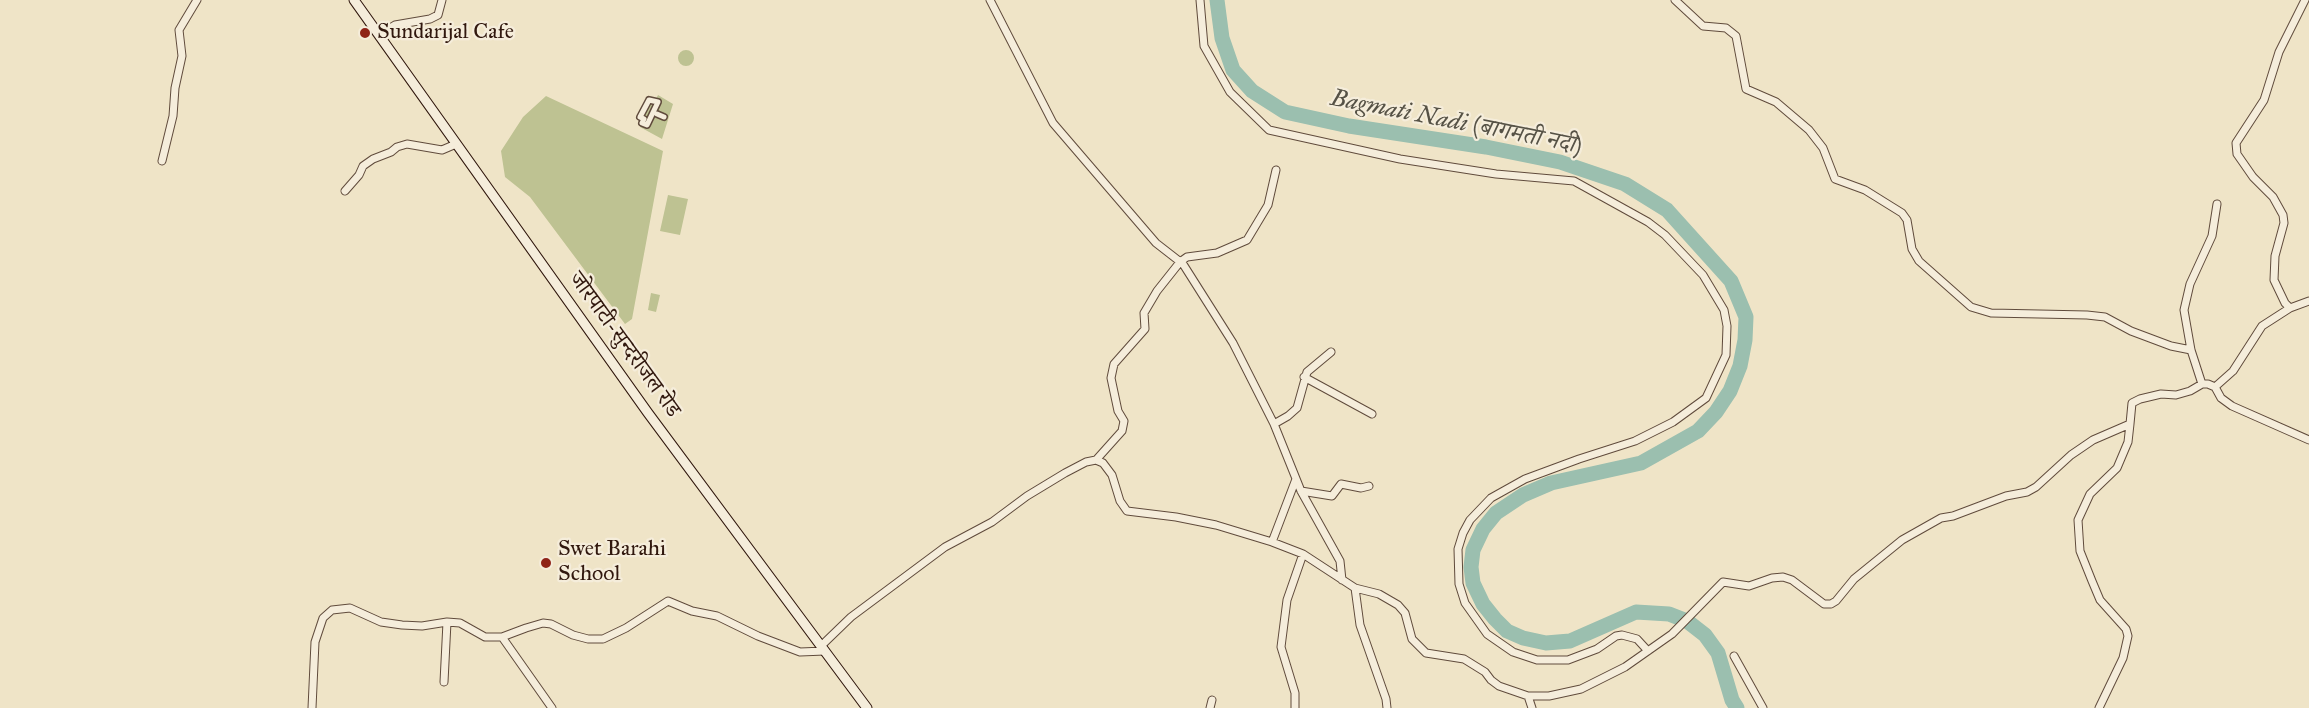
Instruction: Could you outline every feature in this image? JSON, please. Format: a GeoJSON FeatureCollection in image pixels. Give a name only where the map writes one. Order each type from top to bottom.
{"type":"FeatureCollection","features":[{"type":"Feature","properties":{"kind":"main road","name":"जोरपाटी-सुन्दरीजल रोड"},"geometry":{"type":"LineString","coordinates":[[354,0],[648,413],[867,708]]}},
{"type":"Feature","properties":{"kind":"street"},"geometry":{"type":"LineString","coordinates":[[162,161],[173,116],[175,88],[182,56],[179,30],[197,0]]}},
{"type":"Feature","properties":{"kind":"street"},"geometry":{"type":"LineString","coordinates":[[379,35],[395,25],[430,19],[438,15],[442,0]]}},
{"type":"Feature","properties":{"kind":"street"},"geometry":{"type":"LineString","coordinates":[[990,0],[1053,123],[1156,243],[1180,262],[1233,343],[1274,424],[1301,491],[1340,561],[1342,580]]}},
{"type":"Feature","properties":{"kind":"street"},"geometry":{"type":"LineString","coordinates":[[1200,0],[1204,46],[1230,92],[1269,130],[1411,160],[1496,174],[1574,181],[1648,222],[1665,235],[1703,275],[1724,310],[1727,326],[1726,355],[1706,398],[1673,422],[1635,441],[1525,479],[1491,498],[1470,520],[1458,549],[1459,584],[1465,603],[1487,634],[1513,652],[1537,660],[1569,660],[1597,649],[1616,636],[1622,635],[1637,639],[1648,651]]}},
{"type":"Feature","properties":{"kind":"street"},"geometry":{"type":"LineString","coordinates":[[1675,0],[1703,26],[1726,28],[1736,36],[1746,89],[1776,102],[1809,130],[1823,148],[1835,179],[1865,190],[1902,213],[1907,220],[1912,249],[1919,261],[1971,307],[1991,313],[2105,317],[2131,332],[2171,346],[2191,350]]}},
{"type":"Feature","properties":{"kind":"street"},"geometry":{"type":"LineString","coordinates":[[2290,308],[2285,303],[2274,280],[2275,256],[2284,223],[2283,215],[2273,197],[2253,177],[2237,154],[2236,143],[2264,100],[2279,52],[2305,0]]}},
{"type":"Feature","properties":{"kind":"street"},"geometry":{"type":"LineString","coordinates":[[649,100],[658,102],[647,125],[642,123],[644,119],[640,117],[649,100]]}},
{"type":"Feature","properties":{"kind":"street"},"geometry":{"type":"LineString","coordinates":[[657,114],[664,117]]}},
{"type":"Feature","properties":{"kind":"street"},"geometry":{"type":"LineString","coordinates":[[345,191],[359,176],[363,166],[397,147],[406,144],[442,150],[456,144]]}},
{"type":"Feature","properties":{"kind":"street"},"geometry":{"type":"LineString","coordinates":[[1096,460],[1122,432],[1124,421],[1118,411],[1111,378],[1113,363],[1145,329],[1144,313],[1157,291],[1180,262],[1188,257],[1217,253],[1247,240],[1268,205],[1276,170]]}},
{"type":"Feature","properties":{"kind":"street"},"geometry":{"type":"LineString","coordinates":[[2202,384],[2191,350],[2184,303],[2212,236],[2217,204]]}},
{"type":"Feature","properties":{"kind":"street"},"geometry":{"type":"LineString","coordinates":[[2215,387],[2233,371],[2262,326],[2290,308],[2309,301]]}},
{"type":"Feature","properties":{"kind":"street"},"geometry":{"type":"LineString","coordinates":[[1274,424],[1297,408],[1307,372],[1331,352]]}},
{"type":"Feature","properties":{"kind":"street"},"geometry":{"type":"LineString","coordinates":[[1304,377],[1372,414]]}},
{"type":"Feature","properties":{"kind":"street"},"geometry":{"type":"LineString","coordinates":[[2099,708],[2123,658],[2128,636],[2126,629],[2107,610],[2096,591],[2080,551],[2078,520],[2090,494],[2117,468],[2128,442],[2132,403],[2161,394],[2176,395],[2202,384],[2215,387],[2221,398],[2232,406],[2309,440]]}},
{"type":"Feature","properties":{"kind":"street"},"geometry":{"type":"LineString","coordinates":[[312,708],[315,642],[323,618],[332,610],[350,609],[381,622],[402,625],[460,623],[485,637],[502,637],[543,623],[588,639],[603,639],[626,628],[668,601],[717,616],[758,636],[800,652],[823,648],[851,617],[945,547],[992,522],[1027,496],[1065,473],[1086,462],[1096,460],[1103,463],[1112,475],[1120,501],[1127,511],[1176,517],[1272,542],[1303,554],[1355,588],[1379,594],[1398,605],[1405,613],[1412,639],[1426,653],[1464,659],[1485,672],[1499,686],[1528,696],[1549,696],[1581,689],[1625,667],[1672,634],[1724,582],[1749,586],[1772,578],[1783,577],[1792,580],[1824,604],[1831,604],[1854,579],[1902,540],[1941,518],[1953,516],[2006,496],[2027,492],[2071,455],[2093,440],[2130,424]]}},
{"type":"Feature","properties":{"kind":"street"},"geometry":{"type":"LineString","coordinates":[[1272,542],[1296,480]]}},
{"type":"Feature","properties":{"kind":"street"},"geometry":{"type":"LineString","coordinates":[[1301,491],[1314,491],[1332,496],[1341,484],[1361,488],[1369,486]]}},
{"type":"Feature","properties":{"kind":"street"},"geometry":{"type":"LineString","coordinates":[[1295,708],[1295,693],[1281,647],[1287,600],[1303,554]]}},
{"type":"Feature","properties":{"kind":"street"},"geometry":{"type":"LineString","coordinates":[[1355,588],[1360,625],[1388,708]]}},
{"type":"Feature","properties":{"kind":"street"},"geometry":{"type":"LineString","coordinates":[[444,682],[447,622]]}},
{"type":"Feature","properties":{"kind":"street"},"geometry":{"type":"LineString","coordinates":[[502,637],[552,708]]}},
{"type":"Feature","properties":{"kind":"street"},"geometry":{"type":"LineString","coordinates":[[1734,656],[1763,708]]}},
{"type":"Feature","properties":{"kind":"street"},"geometry":{"type":"LineString","coordinates":[[1528,696],[1532,708]]}},
{"type":"Feature","properties":{"kind":"green space"},"geometry":{"type":"Polygon","coordinates":[[[686,50],[694,58],[686,66],[678,58],[686,50]]]}},
{"type":"Feature","properties":{"kind":"green space"},"geometry":{"type":"Polygon","coordinates":[[[658,95],[673,104],[662,139],[640,127],[644,119],[640,117],[649,100],[654,103],[658,95]]]}},
{"type":"Feature","properties":{"kind":"green space"},"geometry":{"type":"Polygon","coordinates":[[[546,96],[663,151],[632,319],[625,324],[530,197],[505,177],[501,151],[523,117],[546,96]]]}},
{"type":"Feature","properties":{"kind":"green space"},"geometry":{"type":"Polygon","coordinates":[[[668,195],[688,199],[680,235],[660,231],[668,195]]]}},
{"type":"Feature","properties":{"kind":"green space"},"geometry":{"type":"Polygon","coordinates":[[[651,293],[660,295],[656,312],[648,310],[651,293]]]}},
{"type":"Feature","properties":{"kind":"waterway","name":"Bagmati Nadi (बागमती नदी)"},"geometry":{"type":"LineString","coordinates":[[1217,0],[1222,38],[1233,70],[1252,91],[1285,112],[1349,126],[1486,147],[1560,162],[1625,184],[1667,210],[1731,281],[1746,317],[1745,340],[1740,366],[1730,391],[1716,412],[1698,431],[1641,463],[1551,483],[1523,495],[1496,513],[1483,529],[1473,550],[1471,567],[1473,583],[1483,604],[1507,631],[1523,638],[1546,643],[1570,641],[1636,612],[1669,614],[1687,621],[1705,635],[1718,653],[1732,700],[1737,708]]}},
{"type":"Feature","properties":{"kind":"place","name":"Sundarijal Cafe"},"geometry":{"type":"Point","coordinates":[365,33]}},
{"type":"Feature","properties":{"kind":"place","name":"Swet Barahi School"},"geometry":{"type":"Point","coordinates":[546,563]}}]}
